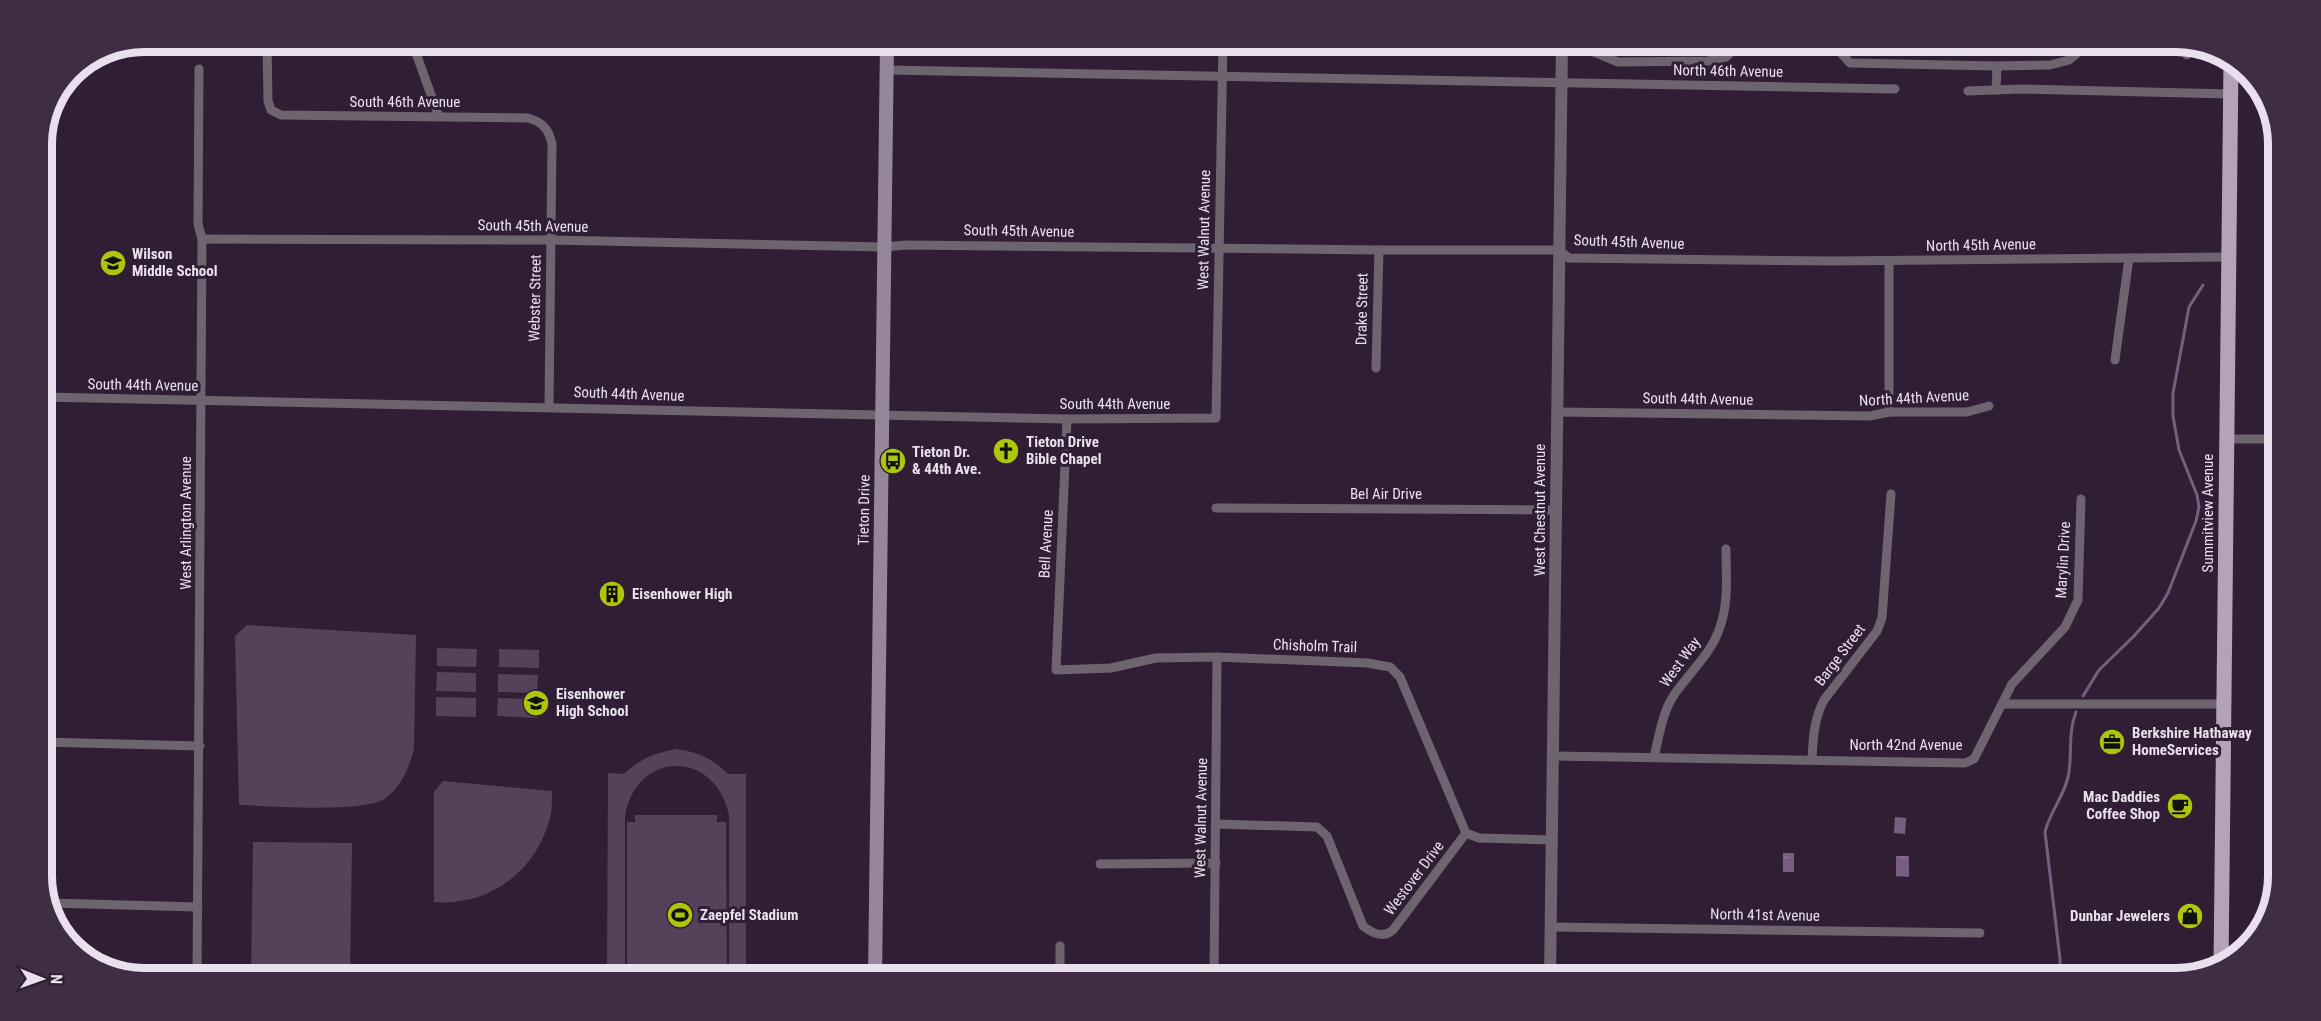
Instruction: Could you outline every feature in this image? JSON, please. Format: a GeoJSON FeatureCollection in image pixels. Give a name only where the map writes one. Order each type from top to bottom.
{"type":"FeatureCollection","features":[{"type":"Feature","properties":{"kind":"main road","name":"Tieton Drive"},"geometry":{"type":"LineString","coordinates":[[875,968],[887,52]]}},
{"type":"Feature","properties":{"kind":"main road","name":"Summitview Avenue"},"geometry":{"type":"LineString","coordinates":[[2221,957],[2231,70]]}},
{"type":"Feature","properties":{"kind":"street","name":"South 46th Avenue"},"geometry":{"type":"LineString","coordinates":[[267,52],[268,101],[271,110],[281,115],[528,117],[539,122]]}},
{"type":"Feature","properties":{"kind":"street"},"geometry":{"type":"LineString","coordinates":[[416,52],[439,117]]}},
{"type":"Feature","properties":{"kind":"street","name":"West Walnut Avenue"},"geometry":{"type":"LineString","coordinates":[[1215,418],[1223,52]]}},
{"type":"Feature","properties":{"kind":"street","name":"West Chestnut Avenue"},"geometry":{"type":"LineString","coordinates":[[1550,968],[1554,756],[1557,250],[1562,52]]}},
{"type":"Feature","properties":{"kind":"street"},"geometry":{"type":"LineString","coordinates":[[1594,52],[1618,62],[1708,61],[1726,57],[1731,52]]}},
{"type":"Feature","properties":{"kind":"street"},"geometry":{"type":"LineString","coordinates":[[1840,52],[1850,63],[1996,66],[2050,65],[2069,60],[2078,52]]}},
{"type":"Feature","properties":{"kind":"street"},"geometry":{"type":"LineString","coordinates":[[1996,66],[1996,90]]}},
{"type":"Feature","properties":{"kind":"street","name":"West Arlington Avenue"},"geometry":{"type":"LineString","coordinates":[[197,968],[202,401],[202,239],[198,224],[199,69]]}},
{"type":"Feature","properties":{"kind":"street"},"geometry":{"type":"LineString","coordinates":[[887,70],[1562,83]]}},
{"type":"Feature","properties":{"kind":"street","name":"North 46th Avenue"},"geometry":{"type":"LineString","coordinates":[[1562,83],[1894,89]]}},
{"type":"Feature","properties":{"kind":"street"},"geometry":{"type":"LineString","coordinates":[[1968,91],[2230,94]]}},
{"type":"Feature","properties":{"kind":"street","name":"Webster Street"},"geometry":{"type":"LineString","coordinates":[[539,122],[547,129],[552,144],[549,407]]}},
{"type":"Feature","properties":{"kind":"street","name":"South 45th Avenue"},"geometry":{"type":"LineString","coordinates":[[202,239],[551,240],[884,248],[906,245],[1557,250],[1569,258],[1833,261]]}},
{"type":"Feature","properties":{"kind":"street","name":"Drake Street"},"geometry":{"type":"LineString","coordinates":[[1376,368],[1378,250]]}},
{"type":"Feature","properties":{"kind":"street","name":"North 45th Avenue"},"geometry":{"type":"LineString","coordinates":[[1833,261],[2230,257]]}},
{"type":"Feature","properties":{"kind":"street"},"geometry":{"type":"LineString","coordinates":[[2115,360],[2129,258]]}},
{"type":"Feature","properties":{"kind":"street"},"geometry":{"type":"LineString","coordinates":[[1888,412],[1889,261]]}},
{"type":"Feature","properties":{"kind":"street","name":"South 44th Avenue"},"geometry":{"type":"LineString","coordinates":[[53,397],[1067,419],[1215,418]]}},
{"type":"Feature","properties":{"kind":"street","name":"North 44th Avenue"},"geometry":{"type":"LineString","coordinates":[[1839,416],[1870,416],[1888,412],[1967,412],[1989,406]]}},
{"type":"Feature","properties":{"kind":"street","name":"South 44th Avenue"},"geometry":{"type":"LineString","coordinates":[[1556,412],[1839,416]]}},
{"type":"Feature","properties":{"kind":"street","name":"Bell Avenue"},"geometry":{"type":"LineString","coordinates":[[1056,670],[1067,419]]}},
{"type":"Feature","properties":{"kind":"street"},"geometry":{"type":"LineString","coordinates":[[2227,439],[2268,439]]}},
{"type":"Feature","properties":{"kind":"street","name":"Barge Street"},"geometry":{"type":"LineString","coordinates":[[1812,759],[1818,712],[1824,700],[1877,632],[1882,618],[1891,494]]}},
{"type":"Feature","properties":{"kind":"street","name":"Marylin Drive"},"geometry":{"type":"LineString","coordinates":[[2002,704],[2013,684],[2065,627],[2078,600],[2081,499]]}},
{"type":"Feature","properties":{"kind":"street","name":"Bel Air Drive"},"geometry":{"type":"LineString","coordinates":[[1216,508],[1555,510]]}},
{"type":"Feature","properties":{"kind":"street","name":"West Way"},"geometry":{"type":"LineString","coordinates":[[1654,757],[1663,720],[1672,698],[1709,649],[1720,628],[1725,606],[1726,549]]}},
{"type":"Feature","properties":{"kind":"street","name":"West Walnut Avenue"},"geometry":{"type":"LineString","coordinates":[[1214,968],[1217,657]]}},
{"type":"Feature","properties":{"kind":"street","name":"Chisholm Trail"},"geometry":{"type":"LineString","coordinates":[[1056,670],[1111,668],[1156,658],[1217,657],[1367,663],[1390,667],[1400,677],[1466,833]]}},
{"type":"Feature","properties":{"kind":"street"},"geometry":{"type":"LineString","coordinates":[[2002,704],[2225,704]]}},
{"type":"Feature","properties":{"kind":"street","name":"North 42nd Avenue"},"geometry":{"type":"LineString","coordinates":[[1554,756],[1965,763],[1974,759],[2002,704]]}},
{"type":"Feature","properties":{"kind":"street"},"geometry":{"type":"LineString","coordinates":[[53,742],[200,746]]}},
{"type":"Feature","properties":{"kind":"street","name":"Westover Drive"},"geometry":{"type":"LineString","coordinates":[[1216,824],[1317,827],[1327,836],[1363,926],[1375,934],[1382,935],[1389,934],[1393,930],[1466,833]]}},
{"type":"Feature","properties":{"kind":"street"},"geometry":{"type":"LineString","coordinates":[[1466,833],[1479,838],[1553,840]]}},
{"type":"Feature","properties":{"kind":"street"},"geometry":{"type":"LineString","coordinates":[[1100,864],[1216,863]]}},
{"type":"Feature","properties":{"kind":"street"},"geometry":{"type":"LineString","coordinates":[[56,903],[198,907]]}},
{"type":"Feature","properties":{"kind":"street","name":"North 41st Avenue"},"geometry":{"type":"LineString","coordinates":[[1550,927],[1980,933]]}},
{"type":"Feature","properties":{"kind":"street"},"geometry":{"type":"LineString","coordinates":[[1060,946],[1060,968]]}},
{"type":"Feature","properties":{"kind":"shaded area"},"geometry":{"type":"Polygon","coordinates":[[[247,625],[416,635],[414,749],[404,777],[384,799],[357,806],[314,808],[239,805],[235,636],[247,625]]]}},
{"type":"Feature","properties":{"kind":"shaded area"},"geometry":{"type":"Polygon","coordinates":[[[437,648],[477,649],[476,667],[437,666],[437,648]]]}},
{"type":"Feature","properties":{"kind":"shaded area"},"geometry":{"type":"Polygon","coordinates":[[[499,649],[539,650],[539,668],[499,667],[499,649]]]}},
{"type":"Feature","properties":{"kind":"shaded area"},"geometry":{"type":"Polygon","coordinates":[[[437,672],[476,673],[476,692],[436,691],[437,672]]]}},
{"type":"Feature","properties":{"kind":"shaded area"},"geometry":{"type":"Polygon","coordinates":[[[498,674],[538,675],[537,693],[498,692],[498,674]]]}},
{"type":"Feature","properties":{"kind":"shaded area"},"geometry":{"type":"Polygon","coordinates":[[[436,697],[476,698],[476,717],[436,716],[436,697]]]}},
{"type":"Feature","properties":{"kind":"shaded area"},"geometry":{"type":"Polygon","coordinates":[[[498,698],[538,699],[537,718],[497,716],[498,698]]]}},
{"type":"Feature","properties":{"kind":"shaded area"},"geometry":{"type":"Polygon","coordinates":[[[676,749],[691,752],[716,764],[728,774],[746,774],[746,968],[729,968],[729,815],[721,793],[708,778],[693,769],[676,766],[659,770],[644,779],[632,795],[625,817],[625,968],[607,968],[608,773],[624,774],[636,764],[661,752],[676,749]]]}},
{"type":"Feature","properties":{"kind":"shaded area"},"geometry":{"type":"Polygon","coordinates":[[[443,781],[552,791],[551,814],[545,834],[523,868],[509,881],[492,891],[455,902],[434,902],[434,792],[443,781]]]}},
{"type":"Feature","properties":{"kind":"shaded area"},"geometry":{"type":"Polygon","coordinates":[[[635,815],[717,815],[717,822],[726,822],[727,968],[627,968],[627,822],[635,822],[635,815]]]}},
{"type":"Feature","properties":{"kind":"shaded area"},"geometry":{"type":"Polygon","coordinates":[[[253,842],[352,843],[350,968],[251,968],[253,842]]]}},
{"type":"Feature","properties":{"kind":"water"},"geometry":{"type":"Polygon","coordinates":[[[1895,817],[1906,818],[1905,834],[1894,833],[1895,817]]]}},
{"type":"Feature","properties":{"kind":"water"},"geometry":{"type":"Polygon","coordinates":[[[1783,853],[1794,853],[1794,872],[1783,872],[1783,853]]]}},
{"type":"Feature","properties":{"kind":"water"},"geometry":{"type":"Polygon","coordinates":[[[1896,856],[1909,856],[1909,877],[1896,876],[1896,856]]]}},
{"type":"Feature","properties":{"kind":"waterway"},"geometry":{"type":"LineString","coordinates":[[2083,696],[2099,670],[2159,608],[2168,593],[2196,521],[2199,507],[2197,495],[2179,450],[2173,416],[2173,393],[2189,307],[2203,285]]}},
{"type":"Feature","properties":{"kind":"waterway"},"geometry":{"type":"LineString","coordinates":[[2060,968],[2045,832],[2067,780],[2072,727],[2076,712]]}},
{"type":"Feature","properties":{"kind":"place","name":"Wilson Middle School"},"geometry":{"type":"Point","coordinates":[113,263]}},
{"type":"Feature","properties":{"kind":"place","name":"Tieton Drive Bible Chapel"},"geometry":{"type":"Point","coordinates":[1006,451]}},
{"type":"Feature","properties":{"kind":"place","name":"Tieton Dr. & 44th Ave."},"geometry":{"type":"Point","coordinates":[893,461]}},
{"type":"Feature","properties":{"kind":"place","name":"Eisenhower High"},"geometry":{"type":"Point","coordinates":[612,594]}},
{"type":"Feature","properties":{"kind":"place","name":"Eisenhower High School"},"geometry":{"type":"Point","coordinates":[536,703]}},
{"type":"Feature","properties":{"kind":"place","name":"Berkshire Hathaway HomeServices"},"geometry":{"type":"Point","coordinates":[2112,742]}},
{"type":"Feature","properties":{"kind":"place","name":"Mac Daddies Coffee Shop"},"geometry":{"type":"Point","coordinates":[2180,806]}},
{"type":"Feature","properties":{"kind":"place","name":"Zaepfel Stadium"},"geometry":{"type":"Point","coordinates":[680,915]}},
{"type":"Feature","properties":{"kind":"place","name":"Dunbar Jewelers"},"geometry":{"type":"Point","coordinates":[2190,916]}}]}
